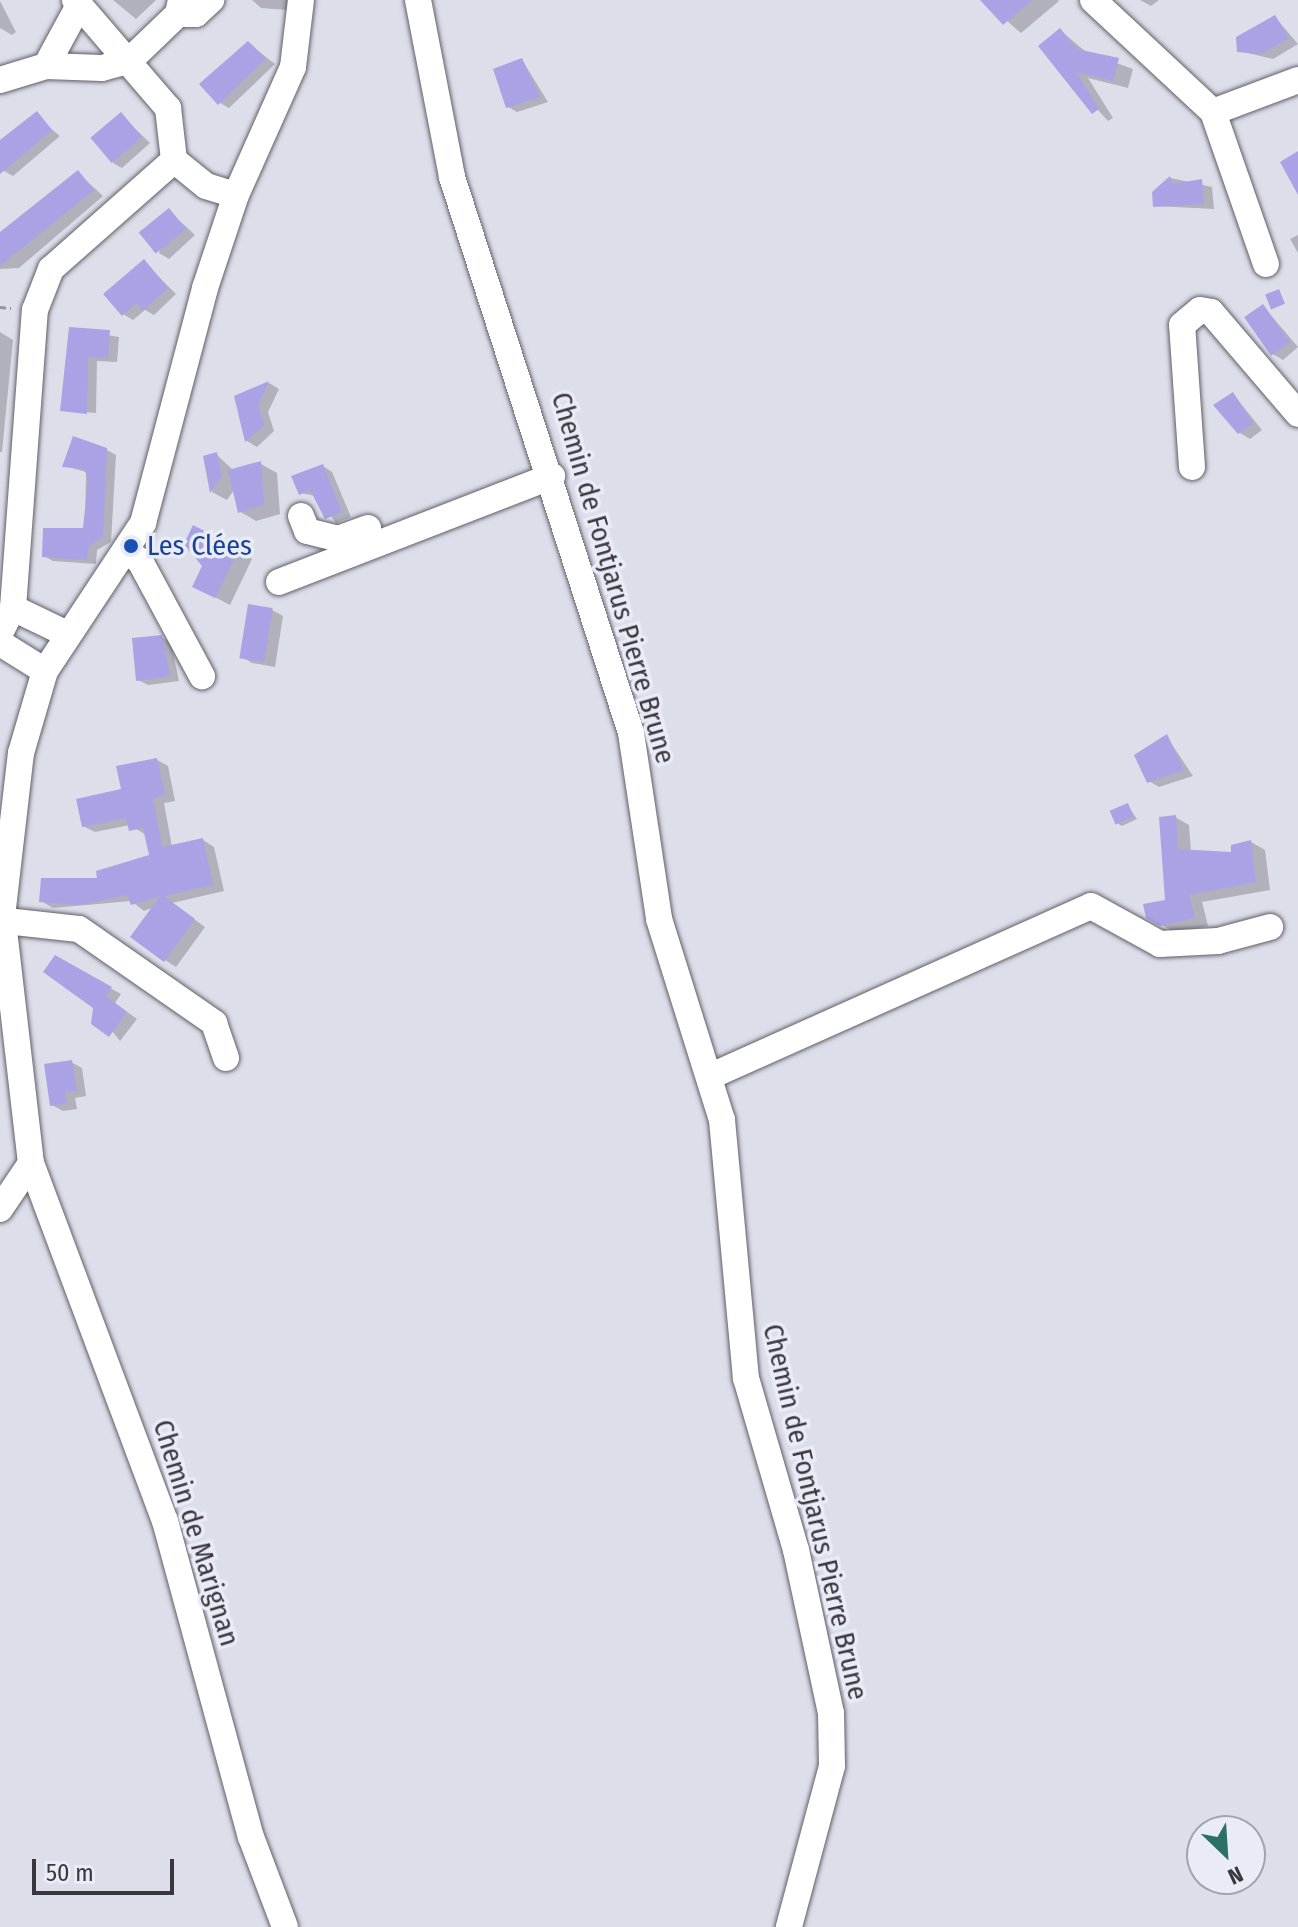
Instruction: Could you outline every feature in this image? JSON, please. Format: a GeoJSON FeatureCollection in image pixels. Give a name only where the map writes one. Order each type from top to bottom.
{"type":"FeatureCollection","features":[{"type":"Feature","properties":{"kind":"street"},"geometry":{"type":"LineString","coordinates":[[0,80],[46,66],[102,68],[129,61],[180,7],[196,14],[211,0]]}},
{"type":"Feature","properties":{"kind":"street","name":"Chemin de Marignan"},"geometry":{"type":"LineString","coordinates":[[285,1927],[251,1837],[165,1521],[31,1163],[5,979],[3,854],[21,753],[45,671],[67,634],[128,552],[151,500],[178,376],[236,195],[293,67],[301,0]]}},
{"type":"Feature","properties":{"kind":"street","name":"Chemin de Fontjarus Pierre Brune"},"geometry":{"type":"LineString","coordinates":[[418,0],[452,177],[550,470],[631,733],[659,919],[711,1076],[729,1161],[746,1378],[796,1550],[831,1713],[832,1766],[789,1927]]}},
{"type":"Feature","properties":{"kind":"street"},"geometry":{"type":"LineString","coordinates":[[1093,0],[1213,112],[1266,264]]}},
{"type":"Feature","properties":{"kind":"street"},"geometry":{"type":"LineString","coordinates":[[46,66],[76,4],[168,108],[174,160],[206,186],[236,195]]}},
{"type":"Feature","properties":{"kind":"street"},"geometry":{"type":"LineString","coordinates":[[1213,112],[1298,80]]}},
{"type":"Feature","properties":{"kind":"street"},"geometry":{"type":"LineString","coordinates":[[0,633],[13,608],[13,545],[35,310],[51,269],[174,160]]}},
{"type":"Feature","properties":{"kind":"street"},"geometry":{"type":"LineString","coordinates":[[1192,467],[1182,325],[1200,310],[1211,312],[1298,414]]}},
{"type":"Feature","properties":{"kind":"street"},"geometry":{"type":"LineString","coordinates":[[301,516],[307,531],[338,539],[550,470]]}},
{"type":"Feature","properties":{"kind":"street"},"geometry":{"type":"LineString","coordinates":[[279,582],[550,470]]}},
{"type":"Feature","properties":{"kind":"street"},"geometry":{"type":"LineString","coordinates":[[0,521],[13,545]]}},
{"type":"Feature","properties":{"kind":"street"},"geometry":{"type":"LineString","coordinates":[[128,552],[140,561],[202,676]]}},
{"type":"Feature","properties":{"kind":"street"},"geometry":{"type":"LineString","coordinates":[[13,608],[67,634]]}},
{"type":"Feature","properties":{"kind":"street"},"geometry":{"type":"LineString","coordinates":[[0,643],[45,671]]}},
{"type":"Feature","properties":{"kind":"street"},"geometry":{"type":"LineString","coordinates":[[711,1076],[1091,906],[1160,944],[1218,941],[1270,927]]}},
{"type":"Feature","properties":{"kind":"street"},"geometry":{"type":"LineString","coordinates":[[3,919],[79,929],[214,1023],[226,1058]]}},
{"type":"Feature","properties":{"kind":"street"},"geometry":{"type":"LineString","coordinates":[[0,1209],[31,1163]]}},
{"type":"Feature","properties":{"kind":"building"},"geometry":{"type":"Polygon","coordinates":[[[980,0],[1032,0],[1003,25],[980,0]]]}},
{"type":"Feature","properties":{"kind":"building"},"geometry":{"type":"Polygon","coordinates":[[[1275,15],[1289,38],[1261,54],[1237,52],[1236,37],[1275,15]]]}},
{"type":"Feature","properties":{"kind":"building"},"geometry":{"type":"Polygon","coordinates":[[[1060,28],[1077,49],[1119,58],[1113,81],[1076,72],[1099,109],[1092,114],[1038,46],[1060,28]]]}},
{"type":"Feature","properties":{"kind":"building"},"geometry":{"type":"Polygon","coordinates":[[[248,41],[266,58],[218,105],[199,84],[248,41]]]}},
{"type":"Feature","properties":{"kind":"building"},"geometry":{"type":"Polygon","coordinates":[[[522,58],[540,97],[506,108],[493,69],[522,58]]]}},
{"type":"Feature","properties":{"kind":"building"},"geometry":{"type":"Polygon","coordinates":[[[37,111],[52,130],[0,174],[0,140],[37,111]]]}},
{"type":"Feature","properties":{"kind":"building"},"geometry":{"type":"Polygon","coordinates":[[[121,112],[142,137],[112,163],[90,138],[121,112]]]}},
{"type":"Feature","properties":{"kind":"building"},"geometry":{"type":"Polygon","coordinates":[[[1298,151],[1298,195],[1280,162],[1298,151]]]}},
{"type":"Feature","properties":{"kind":"building"},"geometry":{"type":"Polygon","coordinates":[[[78,170],[94,190],[0,266],[0,232],[78,170]]]}},
{"type":"Feature","properties":{"kind":"building"},"geometry":{"type":"Polygon","coordinates":[[[1170,176],[1172,184],[1202,179],[1204,204],[1153,207],[1152,192],[1170,176]]]}},
{"type":"Feature","properties":{"kind":"building"},"geometry":{"type":"Polygon","coordinates":[[[169,208],[186,229],[156,254],[139,233],[169,208]]]}},
{"type":"Feature","properties":{"kind":"building"},"geometry":{"type":"Polygon","coordinates":[[[144,259],[168,288],[143,311],[137,303],[122,316],[103,294],[144,259]]]}},
{"type":"Feature","properties":{"kind":"building"},"geometry":{"type":"Polygon","coordinates":[[[1279,289],[1285,304],[1271,309],[1265,295],[1279,289]]]}},
{"type":"Feature","properties":{"kind":"building"},"geometry":{"type":"Polygon","coordinates":[[[1263,304],[1290,343],[1271,356],[1244,317],[1263,304]]]}},
{"type":"Feature","properties":{"kind":"building"},"geometry":{"type":"Polygon","coordinates":[[[69,327],[110,330],[108,358],[88,357],[87,414],[60,411],[69,327]]]}},
{"type":"Feature","properties":{"kind":"building"},"geometry":{"type":"Polygon","coordinates":[[[269,381],[258,405],[265,425],[245,442],[234,396],[269,381]]]}},
{"type":"Feature","properties":{"kind":"building"},"geometry":{"type":"Polygon","coordinates":[[[1233,392],[1253,423],[1238,434],[1213,405],[1233,392]]]}},
{"type":"Feature","properties":{"kind":"building"},"geometry":{"type":"Polygon","coordinates":[[[73,436],[107,448],[103,537],[89,546],[87,560],[42,557],[43,528],[83,528],[88,479],[84,469],[62,467],[73,436]]]}},
{"type":"Feature","properties":{"kind":"building"},"geometry":{"type":"Polygon","coordinates":[[[217,452],[222,476],[210,493],[203,456],[217,452]]]}},
{"type":"Feature","properties":{"kind":"building"},"geometry":{"type":"Polygon","coordinates":[[[261,461],[264,505],[238,513],[228,470],[261,461]]]}},
{"type":"Feature","properties":{"kind":"building"},"geometry":{"type":"Polygon","coordinates":[[[323,464],[342,512],[325,519],[310,490],[299,495],[291,476],[323,464]]]}},
{"type":"Feature","properties":{"kind":"building"},"geometry":{"type":"Polygon","coordinates":[[[193,525],[239,549],[215,598],[192,587],[202,566],[184,544],[193,525]]]}},
{"type":"Feature","properties":{"kind":"building"},"geometry":{"type":"Polygon","coordinates":[[[248,604],[273,608],[264,662],[239,658],[248,604]]]}},
{"type":"Feature","properties":{"kind":"building"},"geometry":{"type":"Polygon","coordinates":[[[162,635],[170,676],[136,681],[132,638],[162,635]]]}},
{"type":"Feature","properties":{"kind":"building"},"geometry":{"type":"Polygon","coordinates":[[[1167,734],[1184,770],[1147,783],[1134,755],[1167,734]]]}},
{"type":"Feature","properties":{"kind":"building"},"geometry":{"type":"Polygon","coordinates":[[[157,758],[165,795],[153,798],[162,847],[203,838],[213,885],[164,896],[195,919],[164,962],[130,937],[160,896],[131,905],[127,895],[79,905],[39,902],[41,878],[97,878],[96,871],[149,855],[143,828],[129,831],[126,818],[82,827],[76,799],[121,789],[116,766],[157,758]]]}},
{"type":"Feature","properties":{"kind":"building"},"geometry":{"type":"Polygon","coordinates":[[[1128,803],[1134,817],[1115,825],[1110,811],[1128,803]]]}},
{"type":"Feature","properties":{"kind":"building"},"geometry":{"type":"Polygon","coordinates":[[[1176,815],[1178,849],[1231,852],[1231,845],[1251,840],[1256,882],[1189,895],[1195,918],[1160,926],[1146,918],[1143,904],[1165,900],[1159,817],[1176,815]]]}},
{"type":"Feature","properties":{"kind":"building"},"geometry":{"type":"Polygon","coordinates":[[[55,955],[112,987],[106,996],[127,1012],[109,1037],[91,1024],[93,1008],[43,972],[55,955]]]}},
{"type":"Feature","properties":{"kind":"building"},"geometry":{"type":"Polygon","coordinates":[[[72,1060],[77,1091],[65,1092],[67,1103],[50,1106],[44,1064],[72,1060]]]}},
{"type":"Feature","properties":{"kind":"place","name":"Les Clées"},"geometry":{"type":"Point","coordinates":[131,546]}}]}
